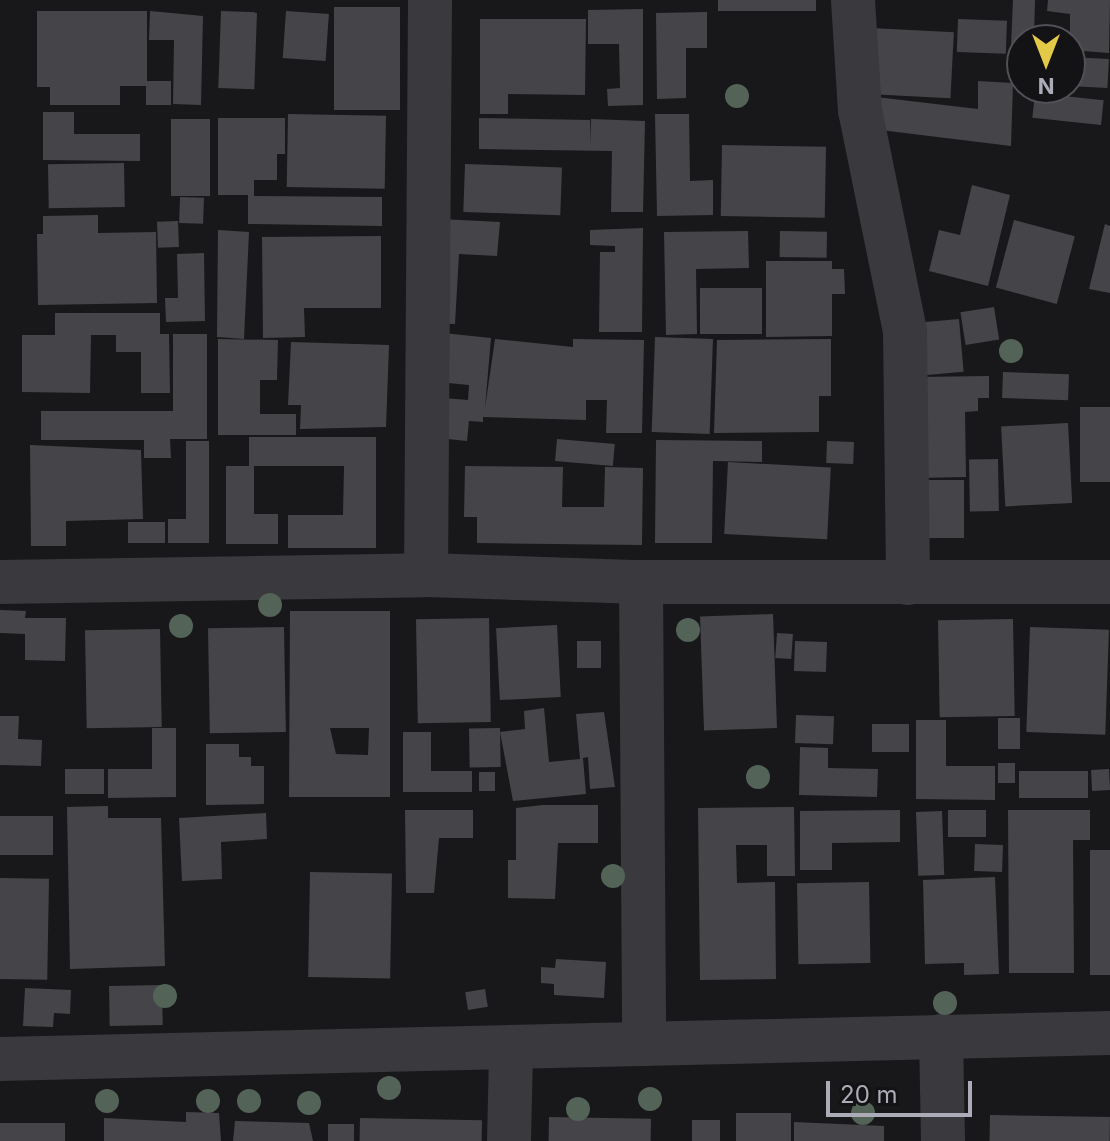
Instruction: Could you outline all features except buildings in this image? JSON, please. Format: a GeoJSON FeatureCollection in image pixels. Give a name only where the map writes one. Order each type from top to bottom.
{"type":"FeatureCollection","features":[{"type":"Feature","properties":{"kind":"street"},"geometry":{"type":"LineString","coordinates":[[426,575],[430,0]]}},
{"type":"Feature","properties":{"kind":"street"},"geometry":{"type":"LineString","coordinates":[[853,0],[860,110],[905,331],[908,583]]}},
{"type":"Feature","properties":{"kind":"street"},"geometry":{"type":"LineString","coordinates":[[0,582],[426,575],[641,582],[1110,582]]}},
{"type":"Feature","properties":{"kind":"street"},"geometry":{"type":"LineString","coordinates":[[641,582],[644,1044]]}},
{"type":"Feature","properties":{"kind":"street"},"geometry":{"type":"LineString","coordinates":[[0,1059],[511,1051],[644,1044],[1110,1033]]}},
{"type":"Feature","properties":{"kind":"street"},"geometry":{"type":"LineString","coordinates":[[941,1036],[943,1141]]}},
{"type":"Feature","properties":{"kind":"street"},"geometry":{"type":"LineString","coordinates":[[509,1141],[511,1051]]}}]}
